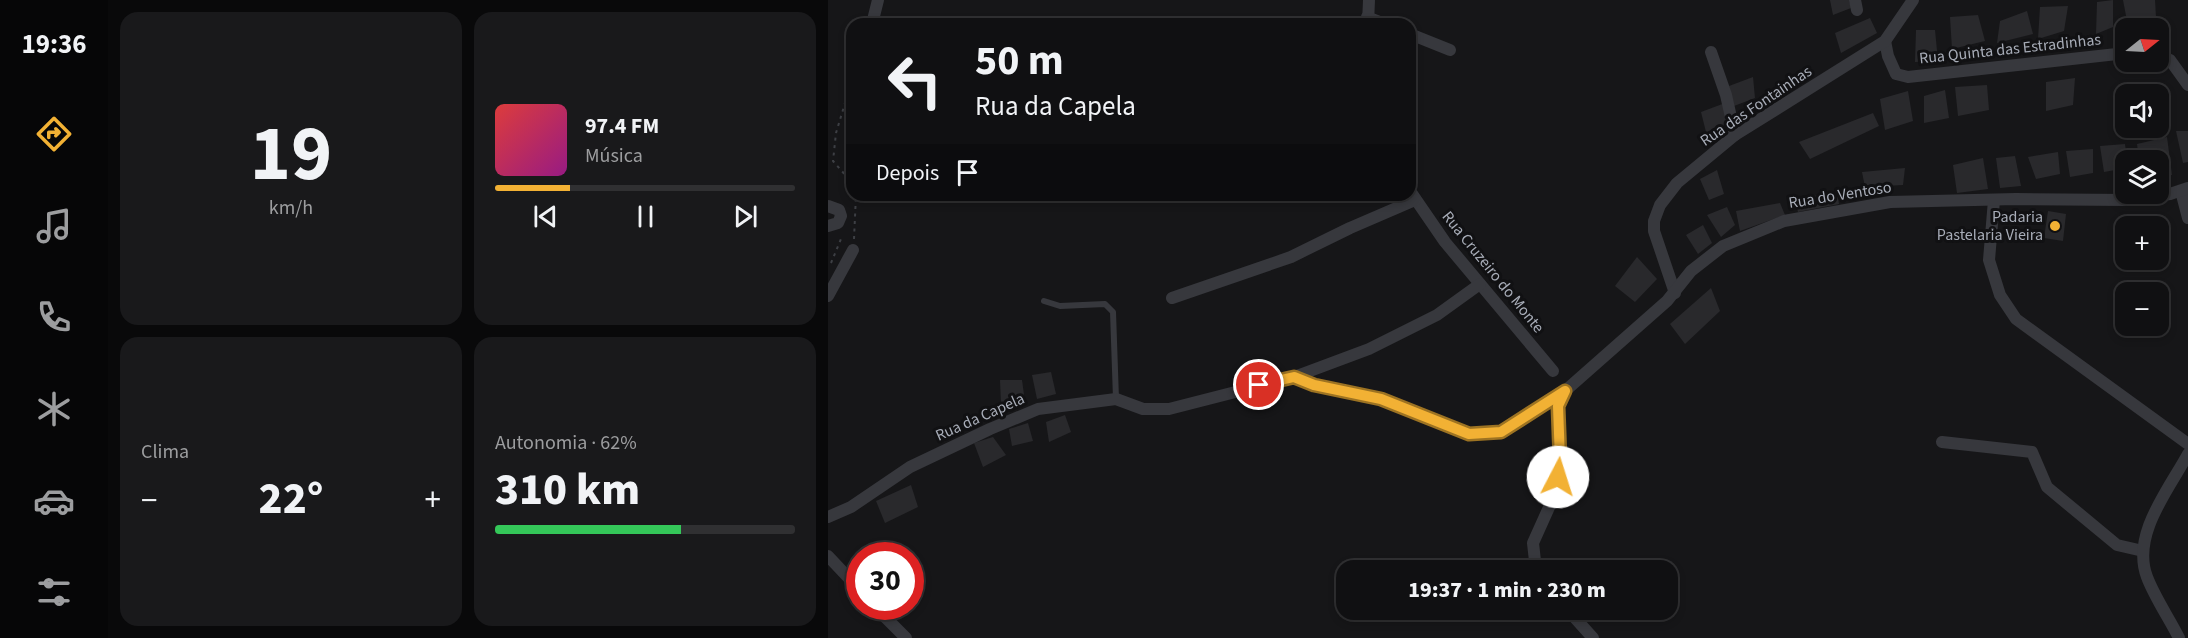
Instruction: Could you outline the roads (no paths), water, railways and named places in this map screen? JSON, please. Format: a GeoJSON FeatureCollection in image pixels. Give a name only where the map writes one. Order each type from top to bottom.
{"type":"FeatureCollection","features":[{"type":"Feature","properties":{"kind":"street"},"geometry":{"type":"LineString","coordinates":[[874,18],[878,0]]}},
{"type":"Feature","properties":{"kind":"street"},"geometry":{"type":"LineString","coordinates":[[1367,18],[1369,0]]}},
{"type":"Feature","properties":{"kind":"street","name":"Rua das Fontainhas"},"geometry":{"type":"LineString","coordinates":[[1675,293],[1654,231],[1654,221],[1660,205],[1677,183],[1735,135],[1885,41],[1913,0]]}},
{"type":"Feature","properties":{"kind":"street"},"geometry":{"type":"LineString","coordinates":[[1416,36],[1450,50]]}},
{"type":"Feature","properties":{"kind":"street","name":"Rua Quinta das Estradinhas"},"geometry":{"type":"LineString","coordinates":[[1885,41],[1888,56],[1896,74],[1908,77],[2115,54]]}},
{"type":"Feature","properties":{"kind":"street"},"geometry":{"type":"LineString","coordinates":[[1711,52],[1726,95],[1735,135]]}},
{"type":"Feature","properties":{"kind":"street"},"geometry":{"type":"LineString","coordinates":[[2169,60],[2188,85]]}},
{"type":"Feature","properties":{"kind":"street"},"geometry":{"type":"LineString","coordinates":[[2184,189],[2188,218]]}},
{"type":"Feature","properties":{"kind":"street","name":"Rua do Ventoso"},"geometry":{"type":"LineString","coordinates":[[1565,391],[1675,293],[1691,271],[1723,246],[1784,221],[1890,202],[2127,200],[2184,189]]}},
{"type":"Feature","properties":{"kind":"street"},"geometry":{"type":"LineString","coordinates":[[1994,200],[1989,260],[2000,295],[2016,319],[2188,444]]}},
{"type":"Feature","properties":{"kind":"street"},"geometry":{"type":"LineString","coordinates":[[1172,298],[1291,257],[1401,201]]}},
{"type":"Feature","properties":{"kind":"street","name":"Rua Cruzeiro do Monte"},"geometry":{"type":"LineString","coordinates":[[1416,201],[1445,242],[1553,371]]}},
{"type":"Feature","properties":{"kind":"street"},"geometry":{"type":"LineString","coordinates":[[828,206],[838,210],[841,216],[833,225]]}},
{"type":"Feature","properties":{"kind":"street"},"geometry":{"type":"LineString","coordinates":[[828,296],[853,250]]}},
{"type":"Feature","properties":{"kind":"street","name":"Rua da Capela"},"geometry":{"type":"LineString","coordinates":[[828,518],[851,507],[910,467],[990,429],[1038,410],[1116,399],[1143,409],[1169,409],[1294,377],[1369,350],[1437,315],[1480,284]]}},
{"type":"Feature","properties":{"kind":"street"},"geometry":{"type":"LineString","coordinates":[[1294,377],[1314,385],[1381,399],[1469,434],[1501,432],[1565,391]]}},
{"type":"Feature","properties":{"kind":"street"},"geometry":{"type":"LineString","coordinates":[[1535,560],[1533,543],[1555,494],[1560,460],[1558,406],[1565,391]]}},
{"type":"Feature","properties":{"kind":"street"},"geometry":{"type":"LineString","coordinates":[[1942,442],[2032,452],[2047,487],[2117,545],[2143,551]]}},
{"type":"Feature","properties":{"kind":"street"},"geometry":{"type":"LineString","coordinates":[[2179,638],[2146,576],[2143,551],[2149,523],[2188,454]]}},
{"type":"Feature","properties":{"kind":"street"},"geometry":{"type":"LineString","coordinates":[[828,556],[846,575]]}},
{"type":"Feature","properties":{"kind":"street"},"geometry":{"type":"LineString","coordinates":[[888,620],[906,638]]}},
{"type":"Feature","properties":{"kind":"street"},"geometry":{"type":"LineString","coordinates":[[1577,620],[1593,638]]}},
{"type":"Feature","properties":{"kind":"lane"},"geometry":{"type":"LineString","coordinates":[[1044,301],[1060,306],[1105,304],[1113,312],[1116,399]]}},
{"type":"Feature","properties":{"kind":"place","name":"Padaria Pastelaria Vieira"},"geometry":{"type":"Point","coordinates":[2055,226]}}]}
